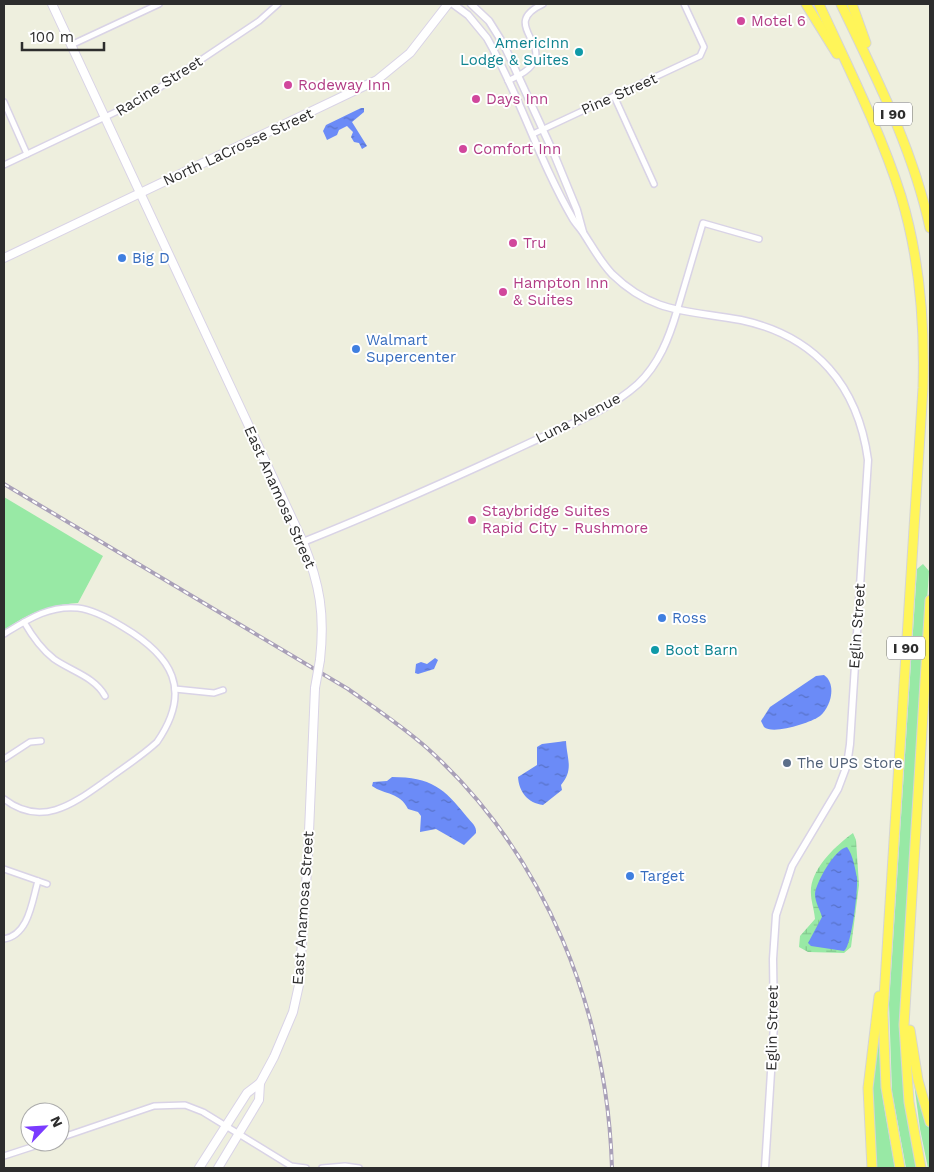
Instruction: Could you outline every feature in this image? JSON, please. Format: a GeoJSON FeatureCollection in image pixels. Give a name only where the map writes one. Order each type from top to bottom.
{"type":"FeatureCollection","features":[{"type":"Feature","properties":{"kind":"highway"},"geometry":{"type":"LineString","coordinates":[[806,4],[836,53],[878,132]]}},
{"type":"Feature","properties":{"kind":"highway","name":"I 90"},"geometry":{"type":"LineString","coordinates":[[819,4],[878,132],[898,189],[911,236],[920,291],[924,340],[922,410],[884,998],[884,1057],[888,1102],[900,1168]]}},
{"type":"Feature","properties":{"kind":"highway","name":"I 90"},"geometry":{"type":"LineString","coordinates":[[841,4],[887,100],[912,163],[930,228]]}},
{"type":"Feature","properties":{"kind":"highway"},"geometry":{"type":"LineString","coordinates":[[852,4],[887,100]]}},
{"type":"Feature","properties":{"kind":"highway","name":"I 90"},"geometry":{"type":"LineString","coordinates":[[921,1168],[909,1102],[904,1025],[930,600]]}},
{"type":"Feature","properties":{"kind":"highway"},"geometry":{"type":"LineString","coordinates":[[915,834],[909,1023],[918,1080],[930,1122]]}},
{"type":"Feature","properties":{"kind":"highway"},"geometry":{"type":"LineString","coordinates":[[872,1168],[868,1125],[869,1072],[888,924]]}},
{"type":"Feature","properties":{"kind":"main road","name":"East Anamosa Street"},"geometry":{"type":"LineString","coordinates":[[52,4],[303,542],[317,577],[322,610],[320,660],[315,688],[308,856],[299,985],[285,1032],[260,1083],[259,1100],[218,1168]]}},
{"type":"Feature","properties":{"kind":"main road","name":"North LaCrosse Street"},"geometry":{"type":"LineString","coordinates":[[4,258],[377,80],[410,53],[448,4]]}},
{"type":"Feature","properties":{"kind":"main road","name":"East Anamosa Street"},"geometry":{"type":"LineString","coordinates":[[199,1168],[246,1093],[260,1083]]}},
{"type":"Feature","properties":{"kind":"street"},"geometry":{"type":"LineString","coordinates":[[71,45],[159,4]]}},
{"type":"Feature","properties":{"kind":"street","name":"Racine Street"},"geometry":{"type":"LineString","coordinates":[[4,165],[141,100],[259,21],[278,4]]}},
{"type":"Feature","properties":{"kind":"street","name":"Eglin Street"},"geometry":{"type":"LineString","coordinates":[[452,4],[468,15],[482,31],[508,81],[569,213],[599,259],[621,282],[645,298],[677,311],[742,321],[793,339],[816,356],[837,376],[851,398],[864,431],[868,460],[850,744],[847,766],[834,800],[786,876],[776,915],[773,959],[774,1024],[764,1168]]}},
{"type":"Feature","properties":{"kind":"street","name":"Eglin Street"},"geometry":{"type":"LineString","coordinates":[[471,4],[495,28],[543,129],[577,210],[583,232]]}},
{"type":"Feature","properties":{"kind":"street"},"geometry":{"type":"LineString","coordinates":[[508,81],[531,67],[535,57],[534,46],[525,26],[525,19],[528,12],[543,4]]}},
{"type":"Feature","properties":{"kind":"street","name":"Pine Street"},"geometry":{"type":"LineString","coordinates":[[532,134],[697,58],[704,52],[703,43],[684,4]]}},
{"type":"Feature","properties":{"kind":"street"},"geometry":{"type":"LineString","coordinates":[[614,96],[654,184]]}},
{"type":"Feature","properties":{"kind":"street"},"geometry":{"type":"LineString","coordinates":[[4,102],[28,154]]}},
{"type":"Feature","properties":{"kind":"street","name":"Luna Avenue"},"geometry":{"type":"LineString","coordinates":[[303,542],[411,497],[615,401],[638,384],[654,365],[667,342],[703,223],[759,239]]}},
{"type":"Feature","properties":{"kind":"street"},"geometry":{"type":"LineString","coordinates":[[4,634],[24,622],[51,610],[77,608],[91,611],[112,620],[155,648],[171,672],[175,689],[166,729],[157,742],[73,804],[54,811],[40,812],[19,808],[4,799]]}},
{"type":"Feature","properties":{"kind":"street"},"geometry":{"type":"LineString","coordinates":[[24,622],[35,640],[45,650],[99,686],[105,696]]}},
{"type":"Feature","properties":{"kind":"street"},"geometry":{"type":"LineString","coordinates":[[175,689],[214,693],[224,690]]}},
{"type":"Feature","properties":{"kind":"street"},"geometry":{"type":"LineString","coordinates":[[4,759],[30,742],[41,741]]}},
{"type":"Feature","properties":{"kind":"street"},"geometry":{"type":"LineString","coordinates":[[4,869],[47,884]]}},
{"type":"Feature","properties":{"kind":"street"},"geometry":{"type":"LineString","coordinates":[[4,939],[17,935],[24,927],[38,881]]}},
{"type":"Feature","properties":{"kind":"street"},"geometry":{"type":"LineString","coordinates":[[70,1135],[165,1104],[185,1105],[203,1112],[291,1166],[306,1168]]}},
{"type":"Feature","properties":{"kind":"street"},"geometry":{"type":"LineString","coordinates":[[4,1156],[20,1151]]}},
{"type":"Feature","properties":{"kind":"street"},"geometry":{"type":"LineString","coordinates":[[322,1168],[345,1166],[359,1168]]}},
{"type":"Feature","properties":{"kind":"green space"},"geometry":{"type":"Polygon","coordinates":[[[4,497],[103,556],[78,603],[47,608],[4,630],[4,497]]]}},
{"type":"Feature","properties":{"kind":"green space"},"geometry":{"type":"Polygon","coordinates":[[[923,564],[929,571],[900,1013],[905,1097],[917,1168],[906,1168],[892,1092],[889,1003],[917,569],[923,564]]]}},
{"type":"Feature","properties":{"kind":"green space"},"geometry":{"type":"Polygon","coordinates":[[[853,833],[856,840],[859,885],[851,947],[844,953],[808,952],[799,947],[800,936],[815,919],[811,892],[813,880],[827,856],[853,833]]]}},
{"type":"Feature","properties":{"kind":"green space"},"geometry":{"type":"Polygon","coordinates":[[[878,1031],[883,1100],[895,1168],[875,1168],[872,1080],[878,1031]]]}},
{"type":"Feature","properties":{"kind":"green space"},"geometry":{"type":"Polygon","coordinates":[[[913,1075],[930,1130],[930,1168],[928,1168],[920,1129],[913,1075]]]}},
{"type":"Feature","properties":{"kind":"water"},"geometry":{"type":"Polygon","coordinates":[[[364,108],[364,112],[352,122],[367,146],[362,149],[359,143],[354,142],[351,137],[353,132],[347,126],[339,130],[337,135],[327,140],[323,131],[326,125],[364,108]]]}},
{"type":"Feature","properties":{"kind":"water"},"geometry":{"type":"Polygon","coordinates":[[[435,658],[438,660],[434,669],[418,674],[415,673],[416,664],[421,662],[427,664],[435,658]]]}},
{"type":"Feature","properties":{"kind":"water"},"geometry":{"type":"Polygon","coordinates":[[[824,675],[830,684],[831,696],[827,707],[820,716],[800,725],[783,729],[775,730],[764,727],[761,721],[770,707],[816,676],[824,675]]]}},
{"type":"Feature","properties":{"kind":"water"},"geometry":{"type":"Polygon","coordinates":[[[566,741],[569,769],[561,785],[562,790],[543,805],[533,802],[522,792],[518,777],[537,765],[537,747],[542,744],[566,741]]]}},
{"type":"Feature","properties":{"kind":"water"},"geometry":{"type":"Polygon","coordinates":[[[392,777],[417,779],[436,786],[459,807],[476,828],[476,833],[464,845],[436,829],[420,832],[421,816],[418,812],[408,809],[397,797],[372,786],[373,782],[387,781],[392,777]]]}},
{"type":"Feature","properties":{"kind":"water"},"geometry":{"type":"Polygon","coordinates":[[[847,847],[854,862],[857,878],[850,939],[844,951],[811,946],[808,943],[822,917],[816,900],[816,889],[822,874],[832,860],[842,849],[847,847]]]}},
{"type":"Feature","properties":{"kind":"railway"},"geometry":{"type":"LineString","coordinates":[[4,484],[348,689],[418,740],[469,790],[505,837],[537,887],[562,939],[583,994],[598,1051],[607,1109],[612,1168]]}},
{"type":"Feature","properties":{"kind":"place","name":"Motel 6"},"geometry":{"type":"Point","coordinates":[741,21]}},
{"type":"Feature","properties":{"kind":"place","name":"AmericInn Lodge & Suites"},"geometry":{"type":"Point","coordinates":[579,52]}},
{"type":"Feature","properties":{"kind":"place","name":"Rodeway Inn"},"geometry":{"type":"Point","coordinates":[288,85]}},
{"type":"Feature","properties":{"kind":"place","name":"Days Inn"},"geometry":{"type":"Point","coordinates":[476,99]}},
{"type":"Feature","properties":{"kind":"place","name":"Comfort Inn"},"geometry":{"type":"Point","coordinates":[463,149]}},
{"type":"Feature","properties":{"kind":"place","name":"Tru"},"geometry":{"type":"Point","coordinates":[513,243]}},
{"type":"Feature","properties":{"kind":"place","name":"Big D"},"geometry":{"type":"Point","coordinates":[122,258]}},
{"type":"Feature","properties":{"kind":"place","name":"Hampton Inn & Suites"},"geometry":{"type":"Point","coordinates":[503,292]}},
{"type":"Feature","properties":{"kind":"place","name":"Walmart Supercenter"},"geometry":{"type":"Point","coordinates":[356,349]}},
{"type":"Feature","properties":{"kind":"place","name":"Staybridge Suites Rapid City - Rushmore"},"geometry":{"type":"Point","coordinates":[472,520]}},
{"type":"Feature","properties":{"kind":"place","name":"Ross"},"geometry":{"type":"Point","coordinates":[662,618]}},
{"type":"Feature","properties":{"kind":"place","name":"Boot Barn"},"geometry":{"type":"Point","coordinates":[655,650]}},
{"type":"Feature","properties":{"kind":"place","name":"The UPS Store"},"geometry":{"type":"Point","coordinates":[787,763]}},
{"type":"Feature","properties":{"kind":"place","name":"Target"},"geometry":{"type":"Point","coordinates":[630,876]}}]}
